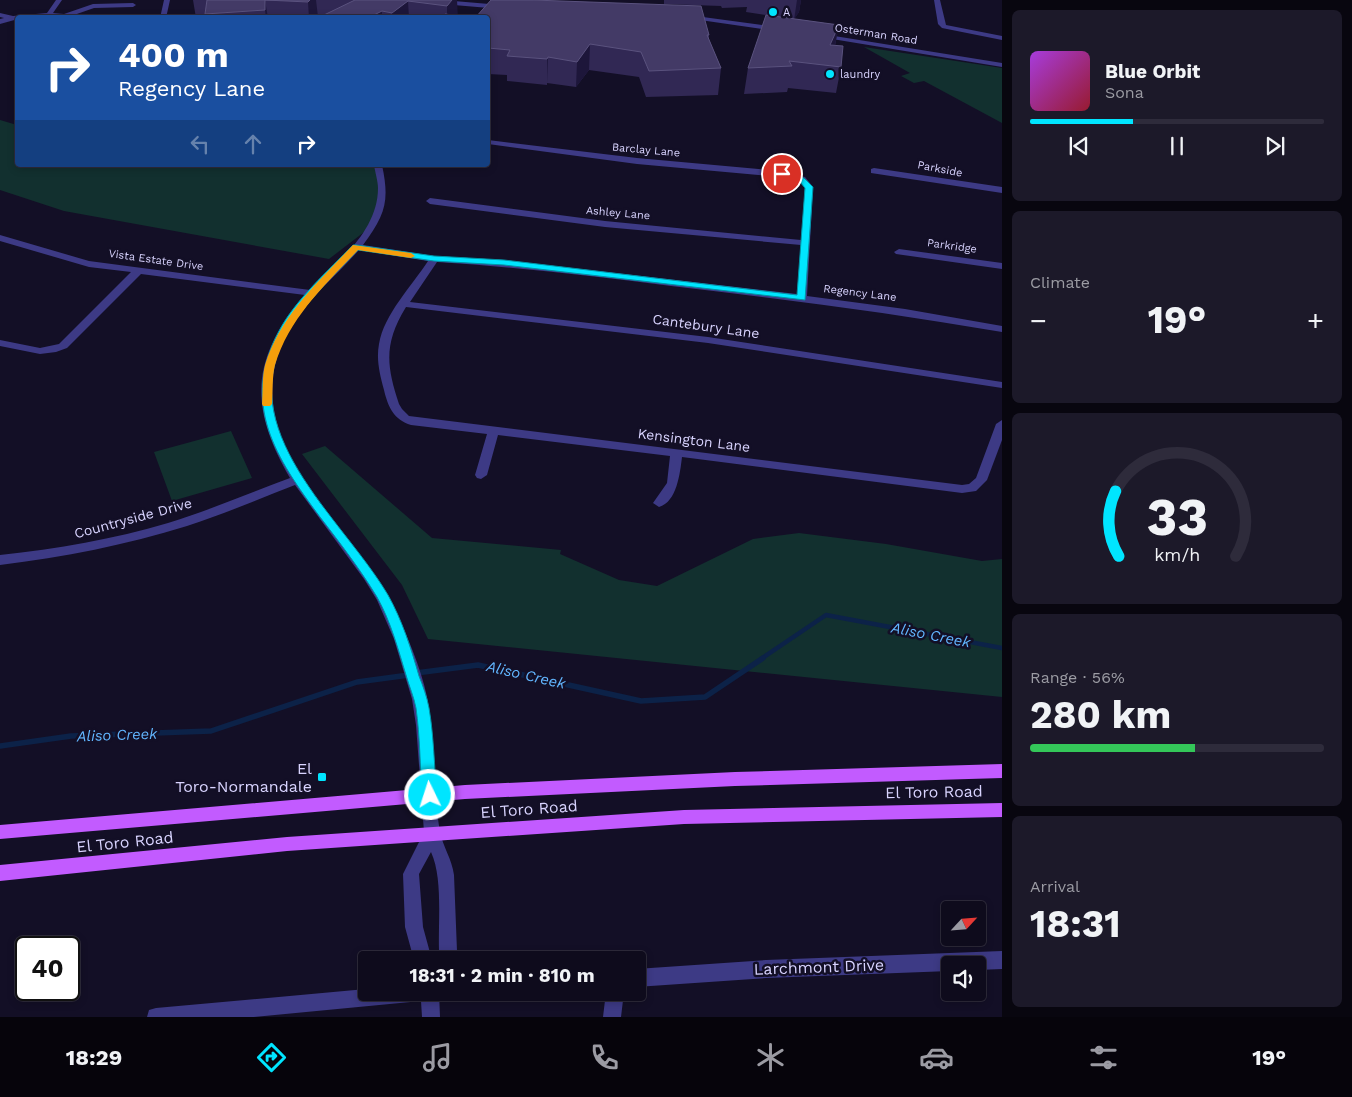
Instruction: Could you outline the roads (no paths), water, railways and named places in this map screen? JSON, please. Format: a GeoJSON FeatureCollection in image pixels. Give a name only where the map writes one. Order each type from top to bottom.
{"type":"FeatureCollection","features":[{"type":"Feature","properties":{"kind":"main road","name":"El Toro Road"},"geometry":{"type":"LineString","coordinates":[[0,832],[430,795],[735,779],[1002,771]]}},
{"type":"Feature","properties":{"kind":"main road","name":"El Toro Road"},"geometry":{"type":"LineString","coordinates":[[0,873],[287,844],[684,817],[1002,810]]}},
{"type":"Feature","properties":{"kind":"street"},"geometry":{"type":"LineString","coordinates":[[49,15],[59,0]]}},
{"type":"Feature","properties":{"kind":"street"},"geometry":{"type":"LineString","coordinates":[[163,15],[167,0]]}},
{"type":"Feature","properties":{"kind":"street"},"geometry":{"type":"LineString","coordinates":[[418,0],[513,8]]}},
{"type":"Feature","properties":{"kind":"street"},"geometry":{"type":"LineString","coordinates":[[937,0],[941,24],[944,27],[1002,38]]}},
{"type":"Feature","properties":{"kind":"street"},"geometry":{"type":"LineString","coordinates":[[49,15],[67,15],[93,6],[133,5]]}},
{"type":"Feature","properties":{"kind":"street"},"geometry":{"type":"LineString","coordinates":[[1,16],[15,18]]}},
{"type":"Feature","properties":{"kind":"street"},"geometry":{"type":"LineString","coordinates":[[679,16],[784,30]]}},
{"type":"Feature","properties":{"kind":"street","name":"Osterman Road"},"geometry":{"type":"LineString","coordinates":[[813,34],[1002,65]]}},
{"type":"Feature","properties":{"kind":"street","name":"Barclay Lane"},"geometry":{"type":"LineString","coordinates":[[490,142],[627,160],[782,174],[802,180],[809,187],[804,243]]}},
{"type":"Feature","properties":{"kind":"street"},"geometry":{"type":"LineString","coordinates":[[379,167],[383,182],[380,206],[375,222],[356,247],[290,320],[278,340],[271,359],[266,401],[272,429],[287,463],[349,546],[383,597],[402,638],[422,707],[432,834],[445,868],[448,951]]}},
{"type":"Feature","properties":{"kind":"street","name":"Parkside"},"geometry":{"type":"LineString","coordinates":[[874,170],[906,173],[975,187],[1002,190]]}},
{"type":"Feature","properties":{"kind":"street","name":"Ashley Lane"},"geometry":{"type":"LineString","coordinates":[[430,201],[605,224],[716,232],[804,243]]}},
{"type":"Feature","properties":{"kind":"street","name":"Vista Estate Drive"},"geometry":{"type":"LineString","coordinates":[[0,238],[70,260],[312,294]]}},
{"type":"Feature","properties":{"kind":"street"},"geometry":{"type":"LineString","coordinates":[[802,298],[804,243]]}},
{"type":"Feature","properties":{"kind":"street","name":"Regency Lane"},"geometry":{"type":"LineString","coordinates":[[356,247],[434,259],[504,263],[802,298],[905,312],[1002,329]]}},
{"type":"Feature","properties":{"kind":"street","name":"Parkridge"},"geometry":{"type":"LineString","coordinates":[[900,252],[1002,266]]}},
{"type":"Feature","properties":{"kind":"street"},"geometry":{"type":"LineString","coordinates":[[405,304],[434,259]]}},
{"type":"Feature","properties":{"kind":"street"},"geometry":{"type":"LineString","coordinates":[[0,343],[45,352],[55,351],[63,346],[138,271]]}},
{"type":"Feature","properties":{"kind":"street","name":"Cantebury Lane"},"geometry":{"type":"LineString","coordinates":[[405,304],[708,340],[1002,385]]}},
{"type":"Feature","properties":{"kind":"street","name":"Kensington Lane"},"geometry":{"type":"LineString","coordinates":[[405,304],[387,332],[384,352],[385,374],[393,404],[400,416],[411,421],[962,489],[972,488],[981,480],[1002,424]]}},
{"type":"Feature","properties":{"kind":"street"},"geometry":{"type":"LineString","coordinates":[[482,474],[494,430]]}},
{"type":"Feature","properties":{"kind":"street"},"geometry":{"type":"LineString","coordinates":[[659,503],[673,484],[676,454]]}},
{"type":"Feature","properties":{"kind":"street","name":"Countryside Drive"},"geometry":{"type":"LineString","coordinates":[[0,560],[92,546],[154,531],[298,480]]}},
{"type":"Feature","properties":{"kind":"street"},"geometry":{"type":"LineString","coordinates":[[421,951],[414,927],[411,874],[432,834]]}},
{"type":"Feature","properties":{"kind":"street","name":"Larchmont Drive"},"geometry":{"type":"LineString","coordinates":[[646,977],[766,969],[1002,960]]}},
{"type":"Feature","properties":{"kind":"street"},"geometry":{"type":"LineString","coordinates":[[156,1017],[358,998]]}},
{"type":"Feature","properties":{"kind":"street"},"geometry":{"type":"LineString","coordinates":[[430,1001],[431,1017]]}},
{"type":"Feature","properties":{"kind":"street"},"geometry":{"type":"LineString","coordinates":[[612,1017],[614,1001]]}},
{"type":"Feature","properties":{"kind":"waterway","name":"Aliso Creek"},"geometry":{"type":"LineString","coordinates":[[761,659],[826,615],[1002,648]]}},
{"type":"Feature","properties":{"kind":"waterway","name":"Aliso Creek"},"geometry":{"type":"LineString","coordinates":[[416,673],[478,665],[641,701],[705,697],[763,658]]}},
{"type":"Feature","properties":{"kind":"waterway","name":"Aliso Creek"},"geometry":{"type":"LineString","coordinates":[[0,746],[71,736],[211,731],[357,682],[409,675]]}},
{"type":"Feature","properties":{"kind":"place","name":"A"},"geometry":{"type":"Point","coordinates":[773,12]}},
{"type":"Feature","properties":{"kind":"place","name":"laundry"},"geometry":{"type":"Point","coordinates":[830,74]}},
{"type":"Feature","properties":{"kind":"place","name":"El Toro-Normandale"},"geometry":{"type":"Point","coordinates":[322,777]}}]}
